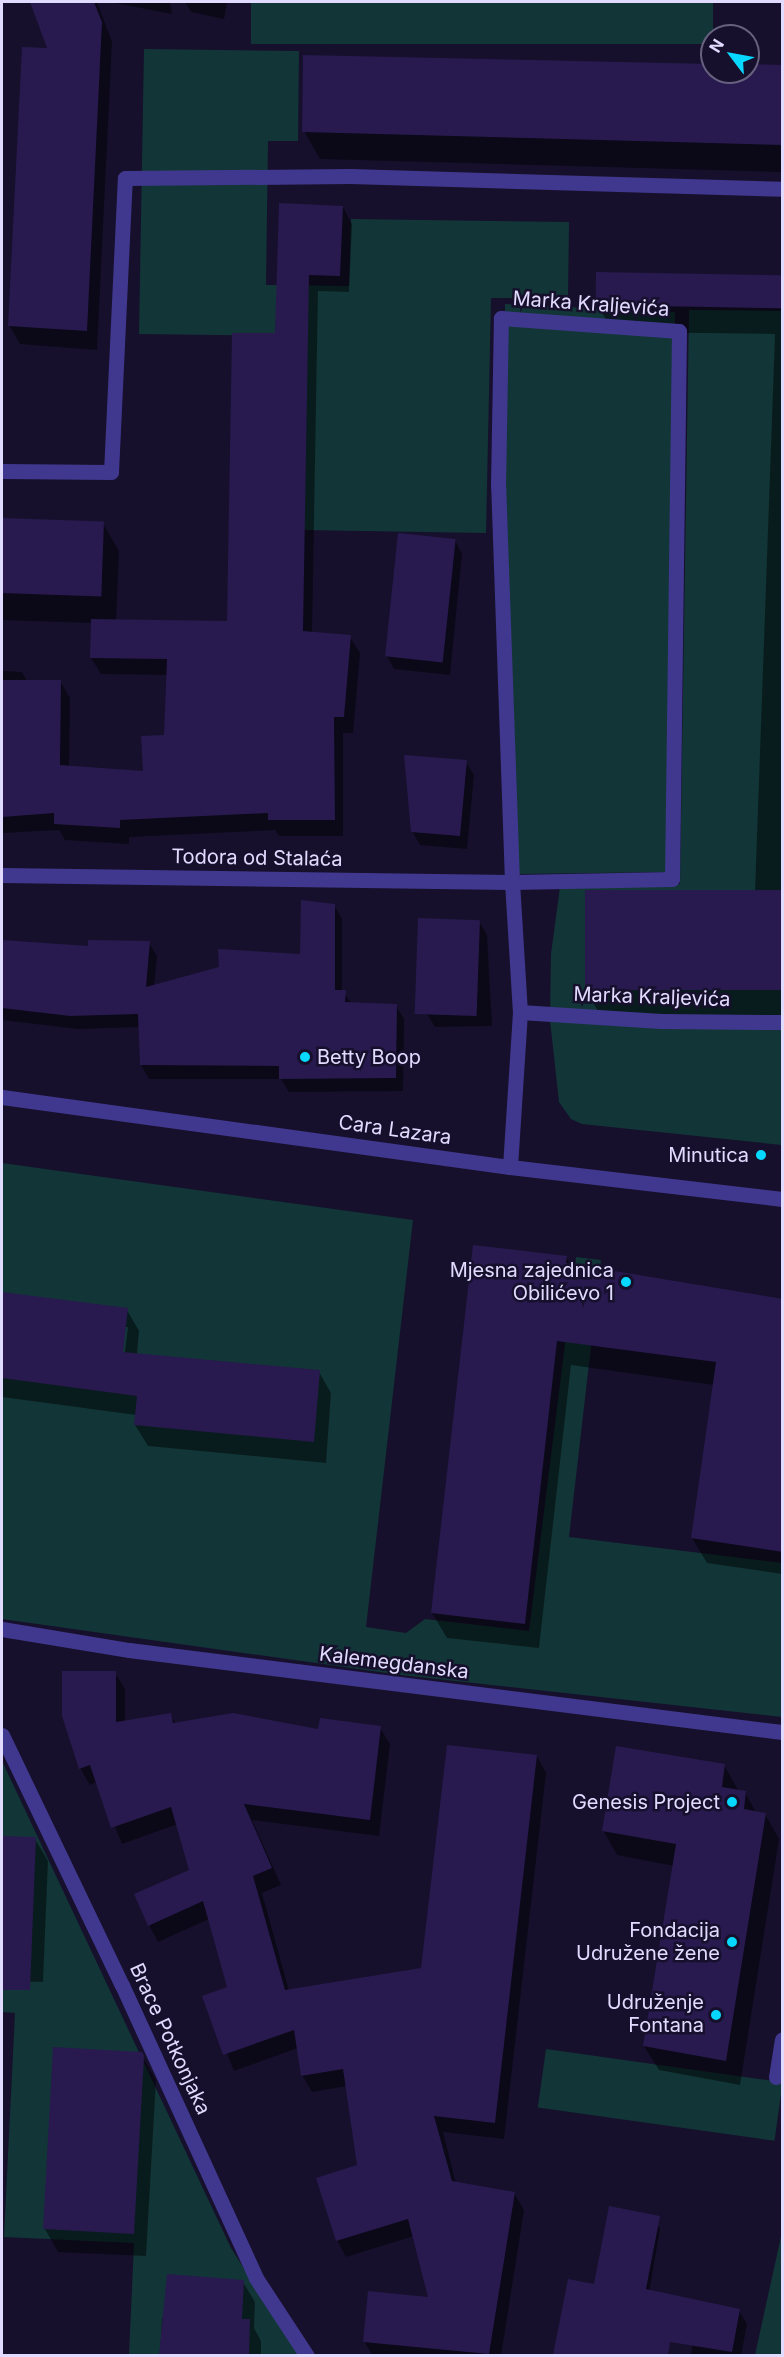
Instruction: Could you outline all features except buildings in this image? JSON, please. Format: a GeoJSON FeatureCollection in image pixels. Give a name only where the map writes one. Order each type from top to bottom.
{"type":"FeatureCollection","features":[{"type":"Feature","properties":{"kind":"street"},"geometry":{"type":"LineString","coordinates":[[2,471],[111,472],[125,178],[362,177],[783,189]]}},
{"type":"Feature","properties":{"kind":"street","name":"Marka Kraljevića"},"geometry":{"type":"LineString","coordinates":[[510,1167],[520,1012],[512,882],[498,486],[501,318],[679,331],[672,879],[512,882]]}},
{"type":"Feature","properties":{"kind":"street","name":"Todora od Stalaća"},"geometry":{"type":"LineString","coordinates":[[2,875],[512,882]]}},
{"type":"Feature","properties":{"kind":"street","name":"Marka Kraljevića"},"geometry":{"type":"LineString","coordinates":[[520,1012],[661,1021],[783,1022]]}},
{"type":"Feature","properties":{"kind":"street","name":"Cara Lazara"},"geometry":{"type":"LineString","coordinates":[[2,1097],[510,1167],[783,1199]]}},
{"type":"Feature","properties":{"kind":"street","name":"Kalemegdanska"},"geometry":{"type":"LineString","coordinates":[[2,1629],[129,1650],[783,1732]]}},
{"type":"Feature","properties":{"kind":"street","name":"Brace Potkonjaka"},"geometry":{"type":"LineString","coordinates":[[2,1735],[122,1985],[256,2278],[307,2355]]}},
{"type":"Feature","properties":{"kind":"street"},"geometry":{"type":"LineString","coordinates":[[776,2077],[783,2039]]}},
{"type":"Feature","properties":{"kind":"green space"},"geometry":{"type":"Polygon","coordinates":[[[251,2],[713,2],[713,24],[700,24],[700,44],[251,44],[251,2]]]}},
{"type":"Feature","properties":{"kind":"green space"},"geometry":{"type":"Polygon","coordinates":[[[144,49],[299,51],[298,141],[268,141],[266,285],[349,286],[351,219],[569,222],[568,298],[491,298],[486,533],[303,530],[306,336],[139,334],[144,49]]]}},
{"type":"Feature","properties":{"kind":"green space"},"geometry":{"type":"Polygon","coordinates":[[[505,304],[675,312],[667,872],[517,874],[503,499],[505,304]]]}},
{"type":"Feature","properties":{"kind":"green space"},"geometry":{"type":"Polygon","coordinates":[[[689,310],[782,311],[782,1145],[582,1124],[571,1119],[559,1102],[550,1020],[551,954],[560,887],[588,883],[680,884],[689,310]]]}},
{"type":"Feature","properties":{"kind":"green space"},"geometry":{"type":"Polygon","coordinates":[[[2,1163],[413,1220],[366,1627],[406,1633],[425,1619],[529,1631],[576,1257],[601,1260],[569,1537],[782,1563],[782,1717],[401,1675],[2,1619],[2,1163]]]}},
{"type":"Feature","properties":{"kind":"green space"},"geometry":{"type":"Polygon","coordinates":[[[2,1761],[231,2248],[299,2355],[129,2355],[134,2243],[4,2237],[15,2013],[2,2012],[2,1761]]]}},
{"type":"Feature","properties":{"kind":"green space"},"geometry":{"type":"Polygon","coordinates":[[[546,2049],[782,2082],[774,2141],[538,2107],[546,2049]]]}},
{"type":"Feature","properties":{"kind":"green space"},"geometry":{"type":"Polygon","coordinates":[[[782,2232],[782,2355],[755,2355],[782,2232]]]}},
{"type":"Feature","properties":{"kind":"place","name":"Betty Boop"},"geometry":{"type":"Point","coordinates":[305,1057]}},
{"type":"Feature","properties":{"kind":"place","name":"Minutica"},"geometry":{"type":"Point","coordinates":[761,1155]}},
{"type":"Feature","properties":{"kind":"place","name":"Mjesna zajednica Obilićevo 1"},"geometry":{"type":"Point","coordinates":[626,1282]}},
{"type":"Feature","properties":{"kind":"place","name":"Genesis Project"},"geometry":{"type":"Point","coordinates":[732,1802]}},
{"type":"Feature","properties":{"kind":"place","name":"Fondacija Udružene žene"},"geometry":{"type":"Point","coordinates":[732,1942]}},
{"type":"Feature","properties":{"kind":"place","name":"Udruženje Fontana"},"geometry":{"type":"Point","coordinates":[716,2015]}}]}
